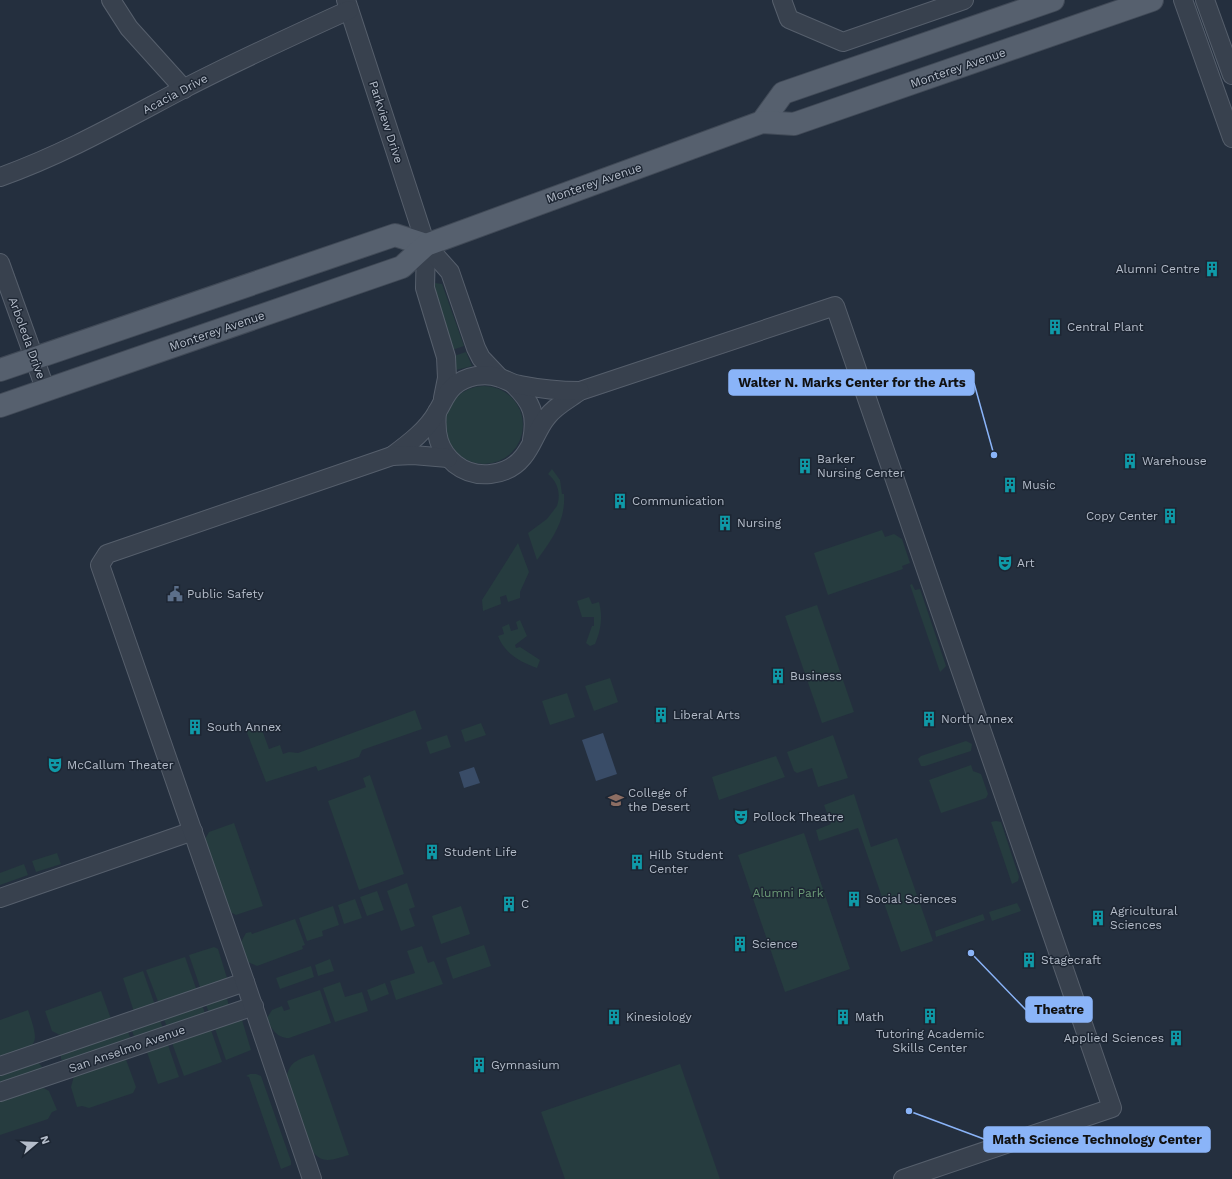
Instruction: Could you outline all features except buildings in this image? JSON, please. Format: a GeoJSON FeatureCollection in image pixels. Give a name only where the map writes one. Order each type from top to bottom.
{"type":"FeatureCollection","features":[{"type":"Feature","properties":{"kind":"main road"},"geometry":{"type":"LineString","coordinates":[[762,122],[783,93],[1053,0]]}},
{"type":"Feature","properties":{"kind":"main road","name":"Monterey Avenue"},"geometry":{"type":"LineString","coordinates":[[0,406],[402,267],[426,245],[762,122],[794,124],[1152,0]]}},
{"type":"Feature","properties":{"kind":"main road"},"geometry":{"type":"LineString","coordinates":[[0,370],[395,235],[426,245]]}},
{"type":"Feature","properties":{"kind":"street"},"geometry":{"type":"LineString","coordinates":[[111,0],[129,28],[184,89]]}},
{"type":"Feature","properties":{"kind":"street"},"geometry":{"type":"LineString","coordinates":[[782,0],[789,19],[843,42],[964,0]]}},
{"type":"Feature","properties":{"kind":"street"},"geometry":{"type":"LineString","coordinates":[[1183,0],[1232,138]]}},
{"type":"Feature","properties":{"kind":"street"},"geometry":{"type":"LineString","coordinates":[[1206,0],[1232,75]]}},
{"type":"Feature","properties":{"kind":"street","name":"Acacia Drive"},"geometry":{"type":"LineString","coordinates":[[0,178],[39,163],[93,138],[258,50],[347,5]]}},
{"type":"Feature","properties":{"kind":"street","name":"Parkview Drive"},"geometry":{"type":"LineString","coordinates":[[347,5],[426,245]]}},
{"type":"Feature","properties":{"kind":"street"},"geometry":{"type":"LineString","coordinates":[[426,245],[450,272],[476,348],[482,358],[506,381],[524,395],[532,409],[535,426],[532,442]]}},
{"type":"Feature","properties":{"kind":"street"},"geometry":{"type":"LineString","coordinates":[[426,245],[425,288],[446,357],[447,378],[436,428],[439,443],[448,458],[461,468],[477,474],[494,474],[510,468],[523,457],[546,417],[559,405],[580,391],[835,306],[1112,1108],[903,1179]]}},
{"type":"Feature","properties":{"kind":"street","name":"Arboleda Drive"},"geometry":{"type":"LineString","coordinates":[[0,263],[46,391]]}},
{"type":"Feature","properties":{"kind":"street"},"geometry":{"type":"LineString","coordinates":[[312,1179],[254,1006],[100,565],[107,554],[392,456],[409,444],[454,386],[468,378],[483,375],[555,392],[580,391]]}},
{"type":"Feature","properties":{"kind":"street"},"geometry":{"type":"LineString","coordinates":[[392,456],[413,455],[448,458]]}},
{"type":"Feature","properties":{"kind":"street"},"geometry":{"type":"LineString","coordinates":[[0,898],[193,831]]}},
{"type":"Feature","properties":{"kind":"street","name":"San Anselmo Avenue"},"geometry":{"type":"LineString","coordinates":[[0,1066],[245,982]]}},
{"type":"Feature","properties":{"kind":"street","name":"San Anselmo Avenue"},"geometry":{"type":"LineString","coordinates":[[0,1092],[254,1006]]}},
{"type":"Feature","properties":{"kind":"green space"},"geometry":{"type":"Polygon","coordinates":[[[435,283],[442,284],[464,346],[452,350],[432,286],[435,283]]]}},
{"type":"Feature","properties":{"kind":"green space"},"geometry":{"type":"Polygon","coordinates":[[[466,352],[472,366],[456,370],[454,356],[466,352]]]}},
{"type":"Feature","properties":{"kind":"green space"},"geometry":{"type":"Polygon","coordinates":[[[476,386],[492,386],[506,392],[517,403],[523,417],[523,433],[517,447],[506,458],[492,464],[476,464],[462,458],[451,447],[445,433],[445,417],[451,403],[462,392],[476,386]]]}},
{"type":"Feature","properties":{"kind":"green space"},"geometry":{"type":"Polygon","coordinates":[[[552,469],[560,480],[562,494],[564,494],[563,513],[553,537],[537,560],[528,533],[547,519],[557,506],[559,497],[558,488],[548,474],[552,469]]]}},
{"type":"Feature","properties":{"kind":"green space"},"geometry":{"type":"Polygon","coordinates":[[[882,530],[885,537],[894,534],[902,539],[910,563],[902,566],[903,569],[828,595],[814,553],[882,530]]]}},
{"type":"Feature","properties":{"kind":"green space"},"geometry":{"type":"Polygon","coordinates":[[[518,543],[529,572],[520,592],[520,598],[508,602],[506,595],[500,597],[501,604],[483,611],[482,600],[518,543]]]}},
{"type":"Feature","properties":{"kind":"green space"},"geometry":{"type":"Polygon","coordinates":[[[912,584],[915,590],[920,589],[946,666],[940,672],[910,585],[912,584]]]}},
{"type":"Feature","properties":{"kind":"green space"},"geometry":{"type":"Polygon","coordinates":[[[589,597],[592,604],[599,602],[601,618],[599,634],[595,644],[590,646],[586,643],[592,626],[594,626],[594,617],[582,617],[577,601],[589,597]]]}},
{"type":"Feature","properties":{"kind":"green space"},"geometry":{"type":"Polygon","coordinates":[[[817,605],[854,712],[822,723],[785,616],[817,605]]]}},
{"type":"Feature","properties":{"kind":"green space"},"geometry":{"type":"Polygon","coordinates":[[[520,620],[527,636],[515,645],[516,648],[520,647],[540,660],[537,668],[519,660],[509,652],[498,636],[504,634],[502,627],[509,624],[511,631],[518,629],[516,622],[520,620]]]}},
{"type":"Feature","properties":{"kind":"green space"},"geometry":{"type":"Polygon","coordinates":[[[610,678],[618,702],[594,711],[585,686],[610,678]]]}},
{"type":"Feature","properties":{"kind":"green space"},"geometry":{"type":"Polygon","coordinates":[[[567,693],[575,717],[550,725],[542,701],[567,693]]]}},
{"type":"Feature","properties":{"kind":"green space"},"geometry":{"type":"Polygon","coordinates":[[[415,710],[422,729],[362,750],[359,757],[318,771],[316,766],[266,782],[246,730],[256,727],[258,731],[262,730],[269,749],[280,745],[283,754],[289,752],[298,753],[415,710]]]}},
{"type":"Feature","properties":{"kind":"green space"},"geometry":{"type":"Polygon","coordinates":[[[481,723],[486,735],[465,742],[461,730],[481,723]]]}},
{"type":"Feature","properties":{"kind":"green space"},"geometry":{"type":"Polygon","coordinates":[[[447,735],[451,747],[430,754],[426,742],[447,735]]]}},
{"type":"Feature","properties":{"kind":"green space"},"geometry":{"type":"Polygon","coordinates":[[[833,735],[848,778],[818,787],[812,768],[797,773],[794,771],[787,752],[833,735]]]}},
{"type":"Feature","properties":{"kind":"green space"},"geometry":{"type":"Polygon","coordinates":[[[966,741],[972,744],[971,751],[921,766],[918,759],[921,756],[966,741]]]}},
{"type":"Feature","properties":{"kind":"green space"},"geometry":{"type":"Polygon","coordinates":[[[776,756],[785,777],[719,800],[712,777],[776,756]]]}},
{"type":"Feature","properties":{"kind":"green space"},"geometry":{"type":"Polygon","coordinates":[[[971,765],[973,771],[981,774],[988,794],[986,798],[941,813],[929,780],[971,765]]]}},
{"type":"Feature","properties":{"kind":"green space"},"geometry":{"type":"Polygon","coordinates":[[[370,775],[404,874],[359,890],[328,801],[366,787],[363,778],[370,775]]]}},
{"type":"Feature","properties":{"kind":"green space"},"geometry":{"type":"Polygon","coordinates":[[[854,794],[871,847],[897,838],[933,941],[901,952],[858,828],[819,841],[816,830],[831,824],[824,805],[854,794]]]}},
{"type":"Feature","properties":{"kind":"green space"},"geometry":{"type":"Polygon","coordinates":[[[991,822],[1001,822],[1019,877],[1018,881],[1012,884],[991,822]]]}},
{"type":"Feature","properties":{"kind":"green space"},"geometry":{"type":"Polygon","coordinates":[[[234,823],[263,906],[236,915],[230,912],[205,839],[209,832],[234,823]]]}},
{"type":"Feature","properties":{"kind":"green space","name":"Alumni Park"},"geometry":{"type":"Polygon","coordinates":[[[804,833],[850,969],[785,992],[738,855],[804,833]]]}},
{"type":"Feature","properties":{"kind":"green space"},"geometry":{"type":"Polygon","coordinates":[[[57,853],[61,864],[36,872],[32,861],[57,853]]]}},
{"type":"Feature","properties":{"kind":"green space"},"geometry":{"type":"Polygon","coordinates":[[[24,864],[28,875],[0,885],[0,873],[24,864]]]}},
{"type":"Feature","properties":{"kind":"green space"},"geometry":{"type":"Polygon","coordinates":[[[407,883],[415,907],[409,909],[415,926],[401,931],[387,891],[407,883]]]}},
{"type":"Feature","properties":{"kind":"green space"},"geometry":{"type":"Polygon","coordinates":[[[377,891],[384,910],[367,916],[360,897],[377,891]]]}},
{"type":"Feature","properties":{"kind":"green space"},"geometry":{"type":"Polygon","coordinates":[[[355,899],[362,918],[344,924],[338,905],[355,899]]]}},
{"type":"Feature","properties":{"kind":"green space"},"geometry":{"type":"Polygon","coordinates":[[[1017,903],[1021,911],[992,921],[989,912],[1017,903]]]}},
{"type":"Feature","properties":{"kind":"green space"},"geometry":{"type":"Polygon","coordinates":[[[333,906],[339,925],[322,931],[323,936],[307,941],[299,918],[333,906]]]}},
{"type":"Feature","properties":{"kind":"green space"},"geometry":{"type":"Polygon","coordinates":[[[461,906],[470,934],[441,944],[432,916],[461,906]]]}},
{"type":"Feature","properties":{"kind":"green space"},"geometry":{"type":"Polygon","coordinates":[[[983,914],[985,920],[936,937],[935,931],[983,914]]]}},
{"type":"Feature","properties":{"kind":"green space"},"geometry":{"type":"Polygon","coordinates":[[[295,919],[305,945],[302,946],[303,949],[257,966],[248,962],[241,942],[246,933],[251,932],[252,934],[295,919]]]}},
{"type":"Feature","properties":{"kind":"green space"},"geometry":{"type":"Polygon","coordinates":[[[484,945],[491,966],[453,979],[446,958],[484,945]]]}},
{"type":"Feature","properties":{"kind":"green space"},"geometry":{"type":"Polygon","coordinates":[[[422,946],[428,963],[434,961],[443,984],[396,1000],[390,981],[415,973],[407,951],[422,946]]]}},
{"type":"Feature","properties":{"kind":"green space"},"geometry":{"type":"Polygon","coordinates":[[[214,947],[218,949],[227,978],[201,990],[189,955],[214,947]]]}},
{"type":"Feature","properties":{"kind":"green space"},"geometry":{"type":"Polygon","coordinates":[[[185,957],[197,991],[159,1004],[146,970],[185,957]]]}},
{"type":"Feature","properties":{"kind":"green space"},"geometry":{"type":"Polygon","coordinates":[[[330,959],[334,971],[318,976],[315,965],[330,959]]]}},
{"type":"Feature","properties":{"kind":"green space"},"geometry":{"type":"Polygon","coordinates":[[[311,966],[314,977],[280,989],[276,978],[311,966]]]}},
{"type":"Feature","properties":{"kind":"green space"},"geometry":{"type":"Polygon","coordinates":[[[143,971],[155,1005],[134,1012],[123,978],[143,971]]]}},
{"type":"Feature","properties":{"kind":"green space"},"geometry":{"type":"Polygon","coordinates":[[[340,982],[345,997],[362,992],[368,1011],[335,1022],[323,988],[340,982]]]}},
{"type":"Feature","properties":{"kind":"green space"},"geometry":{"type":"Polygon","coordinates":[[[385,983],[389,994],[371,1001],[367,990],[385,983]]]}},
{"type":"Feature","properties":{"kind":"green space"},"geometry":{"type":"Polygon","coordinates":[[[320,990],[331,1023],[289,1038],[284,1038],[275,1032],[267,1018],[272,1010],[282,1006],[284,1011],[290,1009],[287,1001],[320,990]]]}},
{"type":"Feature","properties":{"kind":"green space"},"geometry":{"type":"Polygon","coordinates":[[[101,991],[111,1019],[62,1036],[52,1031],[45,1011],[101,991]]]}},
{"type":"Feature","properties":{"kind":"green space"},"geometry":{"type":"Polygon","coordinates":[[[226,995],[229,1006],[209,1013],[205,1002],[226,995]]]}},
{"type":"Feature","properties":{"kind":"green space"},"geometry":{"type":"Polygon","coordinates":[[[202,1004],[205,1014],[167,1027],[163,1017],[202,1004]]]}},
{"type":"Feature","properties":{"kind":"green space"},"geometry":{"type":"Polygon","coordinates":[[[28,1010],[35,1033],[33,1044],[22,1051],[0,1058],[0,1020],[28,1010]]]}},
{"type":"Feature","properties":{"kind":"green space"},"geometry":{"type":"Polygon","coordinates":[[[159,1018],[163,1028],[135,1039],[131,1028],[159,1018]]]}},
{"type":"Feature","properties":{"kind":"green space"},"geometry":{"type":"Polygon","coordinates":[[[240,1018],[242,1020],[251,1050],[226,1060],[214,1026],[240,1018]]]}},
{"type":"Feature","properties":{"kind":"green space"},"geometry":{"type":"Polygon","coordinates":[[[210,1027],[222,1062],[184,1076],[171,1040],[210,1027]]]}},
{"type":"Feature","properties":{"kind":"green space"},"geometry":{"type":"Polygon","coordinates":[[[127,1029],[131,1040],[65,1062],[61,1059],[61,1053],[127,1029]]]}},
{"type":"Feature","properties":{"kind":"green space"},"geometry":{"type":"Polygon","coordinates":[[[167,1042],[179,1077],[158,1084],[146,1049],[167,1042]]]}},
{"type":"Feature","properties":{"kind":"green space"},"geometry":{"type":"Polygon","coordinates":[[[314,1054],[349,1155],[329,1160],[321,1159],[313,1152],[287,1076],[293,1063],[314,1054]]]}},
{"type":"Feature","properties":{"kind":"green space"},"geometry":{"type":"Polygon","coordinates":[[[125,1057],[136,1087],[133,1093],[89,1108],[82,1106],[77,1107],[71,1087],[74,1076],[125,1057]]]}},
{"type":"Feature","properties":{"kind":"green space"},"geometry":{"type":"Polygon","coordinates":[[[38,1062],[42,1067],[41,1070],[0,1085],[0,1072],[38,1062]]]}},
{"type":"Feature","properties":{"kind":"green space"},"geometry":{"type":"Polygon","coordinates":[[[680,1064],[720,1179],[565,1179],[541,1112],[680,1064]]]}},
{"type":"Feature","properties":{"kind":"green space"},"geometry":{"type":"Polygon","coordinates":[[[250,1074],[261,1076],[291,1161],[291,1165],[281,1169],[249,1077],[246,1076],[250,1074]]]}},
{"type":"Feature","properties":{"kind":"green space"},"geometry":{"type":"Polygon","coordinates":[[[40,1086],[49,1091],[57,1110],[52,1112],[48,1119],[0,1135],[0,1099],[40,1086]]]}},
{"type":"Feature","properties":{"kind":"water"},"geometry":{"type":"Polygon","coordinates":[[[603,733],[617,774],[596,781],[582,740],[603,733]]]}},
{"type":"Feature","properties":{"kind":"water"},"geometry":{"type":"Polygon","coordinates":[[[474,767],[480,783],[464,788],[459,772],[474,767]]]}},
{"type":"Feature","properties":{"kind":"place","name":"Alumni Centre"},"geometry":{"type":"Point","coordinates":[1212,269]}},
{"type":"Feature","properties":{"kind":"place","name":"Central Plant"},"geometry":{"type":"Point","coordinates":[1055,327]}},
{"type":"Feature","properties":{"kind":"place","name":"Walter N. Marks Center for the Arts"},"geometry":{"type":"Point","coordinates":[994,455]}},
{"type":"Feature","properties":{"kind":"place","name":"Warehouse"},"geometry":{"type":"Point","coordinates":[1130,461]}},
{"type":"Feature","properties":{"kind":"place","name":"Barker Nursing Center"},"geometry":{"type":"Point","coordinates":[805,466]}},
{"type":"Feature","properties":{"kind":"place","name":"Music"},"geometry":{"type":"Point","coordinates":[1010,485]}},
{"type":"Feature","properties":{"kind":"place","name":"Communication"},"geometry":{"type":"Point","coordinates":[620,501]}},
{"type":"Feature","properties":{"kind":"place","name":"Copy Center"},"geometry":{"type":"Point","coordinates":[1170,516]}},
{"type":"Feature","properties":{"kind":"place","name":"Nursing"},"geometry":{"type":"Point","coordinates":[725,523]}},
{"type":"Feature","properties":{"kind":"place","name":"Art"},"geometry":{"type":"Point","coordinates":[1005,563]}},
{"type":"Feature","properties":{"kind":"place","name":"Public Safety"},"geometry":{"type":"Point","coordinates":[175,594]}},
{"type":"Feature","properties":{"kind":"place","name":"Business"},"geometry":{"type":"Point","coordinates":[778,676]}},
{"type":"Feature","properties":{"kind":"place","name":"Liberal Arts"},"geometry":{"type":"Point","coordinates":[661,715]}},
{"type":"Feature","properties":{"kind":"place","name":"North Annex"},"geometry":{"type":"Point","coordinates":[929,719]}},
{"type":"Feature","properties":{"kind":"place","name":"South Annex"},"geometry":{"type":"Point","coordinates":[195,727]}},
{"type":"Feature","properties":{"kind":"place","name":"McCallum Theater"},"geometry":{"type":"Point","coordinates":[55,765]}},
{"type":"Feature","properties":{"kind":"place","name":"College of the Desert"},"geometry":{"type":"Point","coordinates":[616,800]}},
{"type":"Feature","properties":{"kind":"place","name":"Pollock Theatre"},"geometry":{"type":"Point","coordinates":[741,817]}},
{"type":"Feature","properties":{"kind":"place","name":"Student Life"},"geometry":{"type":"Point","coordinates":[432,852]}},
{"type":"Feature","properties":{"kind":"place","name":"Hilb Student Center"},"geometry":{"type":"Point","coordinates":[637,862]}},
{"type":"Feature","properties":{"kind":"place","name":"Social Sciences"},"geometry":{"type":"Point","coordinates":[854,899]}},
{"type":"Feature","properties":{"kind":"place","name":"C"},"geometry":{"type":"Point","coordinates":[509,904]}},
{"type":"Feature","properties":{"kind":"place","name":"Agricultural Sciences"},"geometry":{"type":"Point","coordinates":[1098,918]}},
{"type":"Feature","properties":{"kind":"place","name":"Science"},"geometry":{"type":"Point","coordinates":[740,944]}},
{"type":"Feature","properties":{"kind":"place","name":"Theatre"},"geometry":{"type":"Point","coordinates":[971,953]}},
{"type":"Feature","properties":{"kind":"place","name":"Stagecraft"},"geometry":{"type":"Point","coordinates":[1029,960]}},
{"type":"Feature","properties":{"kind":"place","name":"Tutoring Academic Skills Center"},"geometry":{"type":"Point","coordinates":[930,1016]}},
{"type":"Feature","properties":{"kind":"place","name":"Kinesiology"},"geometry":{"type":"Point","coordinates":[614,1017]}},
{"type":"Feature","properties":{"kind":"place","name":"Math"},"geometry":{"type":"Point","coordinates":[843,1017]}},
{"type":"Feature","properties":{"kind":"place","name":"Applied Sciences"},"geometry":{"type":"Point","coordinates":[1176,1038]}},
{"type":"Feature","properties":{"kind":"place","name":"Gymnasium"},"geometry":{"type":"Point","coordinates":[479,1065]}},
{"type":"Feature","properties":{"kind":"place","name":"Math Science Technology Center"},"geometry":{"type":"Point","coordinates":[909,1111]}}]}
